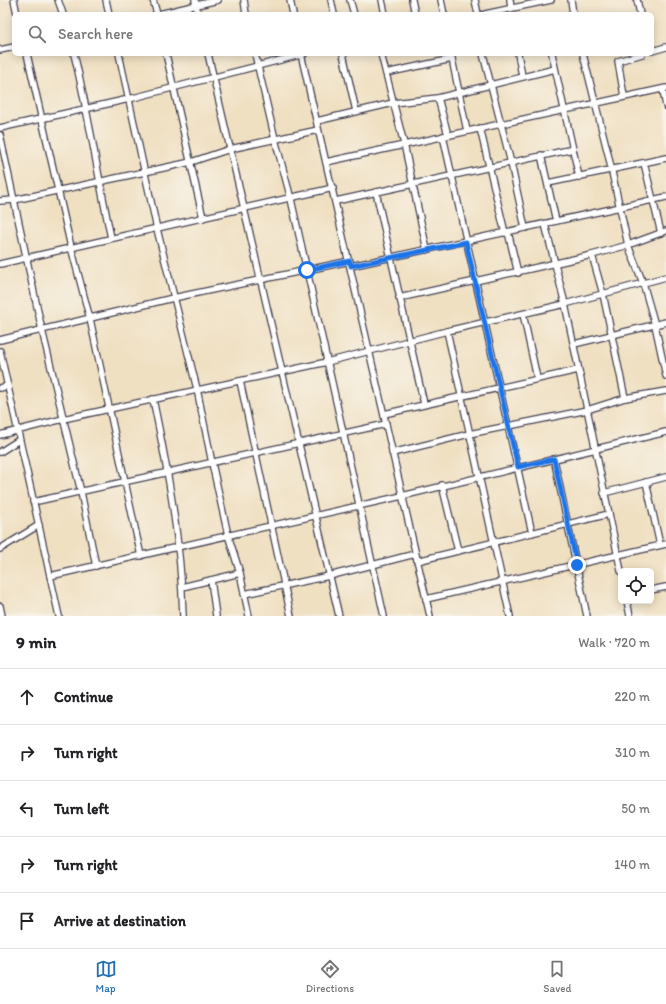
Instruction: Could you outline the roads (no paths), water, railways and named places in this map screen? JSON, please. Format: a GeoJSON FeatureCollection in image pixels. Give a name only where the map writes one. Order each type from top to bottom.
{"type":"FeatureCollection","features":[{"type":"Feature","properties":{"kind":"street"},"geometry":{"type":"LineString","coordinates":[[14,0],[17,12]]}},
{"type":"Feature","properties":{"kind":"street"},"geometry":{"type":"LineString","coordinates":[[58,0],[62,12]]}},
{"type":"Feature","properties":{"kind":"street"},"geometry":{"type":"LineString","coordinates":[[106,0],[109,12]]}},
{"type":"Feature","properties":{"kind":"street"},"geometry":{"type":"LineString","coordinates":[[153,0],[157,12]]}},
{"type":"Feature","properties":{"kind":"street"},"geometry":{"type":"LineString","coordinates":[[165,12],[196,3],[218,0]]}},
{"type":"Feature","properties":{"kind":"street"},"geometry":{"type":"LineString","coordinates":[[244,0],[246,12]]}},
{"type":"Feature","properties":{"kind":"street"},"geometry":{"type":"LineString","coordinates":[[290,0],[293,12]]}},
{"type":"Feature","properties":{"kind":"street"},"geometry":{"type":"LineString","coordinates":[[331,0],[334,12]]}},
{"type":"Feature","properties":{"kind":"street"},"geometry":{"type":"LineString","coordinates":[[350,0],[353,12]]}},
{"type":"Feature","properties":{"kind":"street"},"geometry":{"type":"LineString","coordinates":[[382,0],[385,12]]}},
{"type":"Feature","properties":{"kind":"street"},"geometry":{"type":"LineString","coordinates":[[412,0],[415,12]]}},
{"type":"Feature","properties":{"kind":"street"},"geometry":{"type":"LineString","coordinates":[[441,0],[444,12]]}},
{"type":"Feature","properties":{"kind":"street"},"geometry":{"type":"LineString","coordinates":[[475,0],[478,12]]}},
{"type":"Feature","properties":{"kind":"street"},"geometry":{"type":"LineString","coordinates":[[509,10],[510,0]]}},
{"type":"Feature","properties":{"kind":"street"},"geometry":{"type":"LineString","coordinates":[[497,12],[550,0]]}},
{"type":"Feature","properties":{"kind":"street"},"geometry":{"type":"LineString","coordinates":[[571,0],[573,12]]}},
{"type":"Feature","properties":{"kind":"street"},"geometry":{"type":"LineString","coordinates":[[637,0],[640,12]]}},
{"type":"Feature","properties":{"kind":"street"},"geometry":{"type":"LineString","coordinates":[[0,50],[12,47]]}},
{"type":"Feature","properties":{"kind":"street"},"geometry":{"type":"LineString","coordinates":[[654,51],[666,48]]}},
{"type":"Feature","properties":{"kind":"street"},"geometry":{"type":"LineString","coordinates":[[27,56],[71,247],[90,319],[141,556]]}},
{"type":"Feature","properties":{"kind":"street"},"geometry":{"type":"LineString","coordinates":[[74,56],[87,108],[99,182],[111,238]]}},
{"type":"Feature","properties":{"kind":"street"},"geometry":{"type":"LineString","coordinates":[[119,56],[157,229],[173,298],[198,389],[228,535],[240,573],[249,616]]}},
{"type":"Feature","properties":{"kind":"street"},"geometry":{"type":"LineString","coordinates":[[166,56],[203,218]]}},
{"type":"Feature","properties":{"kind":"street"},"geometry":{"type":"LineString","coordinates":[[209,56],[230,149],[246,209],[339,616]]}},
{"type":"Feature","properties":{"kind":"street"},"geometry":{"type":"LineString","coordinates":[[255,56],[274,140],[291,199],[384,616]]}},
{"type":"Feature","properties":{"kind":"street"},"geometry":{"type":"LineString","coordinates":[[0,128],[129,99],[294,56]]}},
{"type":"Feature","properties":{"kind":"street"},"geometry":{"type":"LineString","coordinates":[[302,56],[318,130],[336,201],[430,616]]}},
{"type":"Feature","properties":{"kind":"street"},"geometry":{"type":"LineString","coordinates":[[343,56],[356,111]]}},
{"type":"Feature","properties":{"kind":"street"},"geometry":{"type":"LineString","coordinates":[[382,56],[404,144],[427,250]]}},
{"type":"Feature","properties":{"kind":"street"},"geometry":{"type":"LineString","coordinates":[[483,56],[511,163],[525,228]]}},
{"type":"Feature","properties":{"kind":"street"},"geometry":{"type":"LineString","coordinates":[[518,56],[522,76]]}},
{"type":"Feature","properties":{"kind":"street"},"geometry":{"type":"LineString","coordinates":[[552,56],[579,177]]}},
{"type":"Feature","properties":{"kind":"street"},"geometry":{"type":"LineString","coordinates":[[584,56],[612,170],[628,245],[643,283],[655,325],[666,376]]}},
{"type":"Feature","properties":{"kind":"street"},"geometry":{"type":"LineString","coordinates":[[617,56],[624,96]]}},
{"type":"Feature","properties":{"kind":"street"},"geometry":{"type":"LineString","coordinates":[[618,61],[635,56]]}},
{"type":"Feature","properties":{"kind":"street"},"geometry":{"type":"LineString","coordinates":[[386,73],[452,57],[467,131]]}},
{"type":"Feature","properties":{"kind":"street"},"geometry":{"type":"LineString","coordinates":[[317,121],[393,103],[438,98],[555,69]]}},
{"type":"Feature","properties":{"kind":"street"},"geometry":{"type":"LineString","coordinates":[[326,162],[596,102],[664,89],[666,106]]}},
{"type":"Feature","properties":{"kind":"street"},"geometry":{"type":"LineString","coordinates":[[438,98],[466,242],[532,534]]}},
{"type":"Feature","properties":{"kind":"street"},"geometry":{"type":"LineString","coordinates":[[480,128],[506,233],[518,273]]}},
{"type":"Feature","properties":{"kind":"street"},"geometry":{"type":"LineString","coordinates":[[0,201],[14,200],[191,162],[230,149],[318,130]]}},
{"type":"Feature","properties":{"kind":"street"},"geometry":{"type":"LineString","coordinates":[[0,135],[42,330],[81,492],[96,566]]}},
{"type":"Feature","properties":{"kind":"street"},"geometry":{"type":"LineString","coordinates":[[336,201],[573,149]]}},
{"type":"Feature","properties":{"kind":"street"},"geometry":{"type":"LineString","coordinates":[[541,156],[556,221]]}},
{"type":"Feature","properties":{"kind":"street"},"geometry":{"type":"LineString","coordinates":[[548,183],[666,158]]}},
{"type":"Feature","properties":{"kind":"street"},"geometry":{"type":"LineString","coordinates":[[399,298],[518,273],[592,255],[628,245],[663,232],[644,163]]}},
{"type":"Feature","properties":{"kind":"street"},"geometry":{"type":"LineString","coordinates":[[0,264],[291,199],[333,188]]}},
{"type":"Feature","properties":{"kind":"street"},"geometry":{"type":"LineString","coordinates":[[376,192],[424,404]]}},
{"type":"Feature","properties":{"kind":"street"},"geometry":{"type":"LineString","coordinates":[[0,340],[173,298],[307,270],[391,258],[666,197]]}},
{"type":"Feature","properties":{"kind":"street"},"geometry":{"type":"LineString","coordinates":[[545,224],[574,344],[578,370],[620,568]]}},
{"type":"Feature","properties":{"kind":"street"},"geometry":{"type":"LineString","coordinates":[[592,255],[603,294],[624,398]]}},
{"type":"Feature","properties":{"kind":"street"},"geometry":{"type":"LineString","coordinates":[[0,435],[63,419],[327,362],[446,331],[565,304],[666,276]]}},
{"type":"Feature","properties":{"kind":"street"},"geometry":{"type":"LineString","coordinates":[[523,314],[537,378]]}},
{"type":"Feature","properties":{"kind":"street"},"geometry":{"type":"LineString","coordinates":[[574,344],[666,322]]}},
{"type":"Feature","properties":{"kind":"street"},"geometry":{"type":"LineString","coordinates":[[446,331],[510,616]]}},
{"type":"Feature","properties":{"kind":"street"},"geometry":{"type":"LineString","coordinates":[[0,351],[59,616]]}},
{"type":"Feature","properties":{"kind":"street"},"geometry":{"type":"LineString","coordinates":[[384,414],[537,378],[578,370]]}},
{"type":"Feature","properties":{"kind":"street"},"geometry":{"type":"LineString","coordinates":[[240,381],[291,616]]}},
{"type":"Feature","properties":{"kind":"street"},"geometry":{"type":"LineString","coordinates":[[0,388],[8,386]]}},
{"type":"Feature","properties":{"kind":"street"},"geometry":{"type":"LineString","coordinates":[[392,453],[469,434],[587,410],[624,398],[666,391]]}},
{"type":"Feature","properties":{"kind":"street"},"geometry":{"type":"LineString","coordinates":[[153,399],[168,472],[179,546],[183,616]]}},
{"type":"Feature","properties":{"kind":"street"},"geometry":{"type":"LineString","coordinates":[[33,502],[386,424]]}},
{"type":"Feature","properties":{"kind":"street"},"geometry":{"type":"LineString","coordinates":[[50,576],[402,496],[479,476],[595,450],[666,432]]}},
{"type":"Feature","properties":{"kind":"street"},"geometry":{"type":"LineString","coordinates":[[0,452],[19,440]]}},
{"type":"Feature","properties":{"kind":"street"},"geometry":{"type":"LineString","coordinates":[[554,459],[569,524],[587,616]]}},
{"type":"Feature","properties":{"kind":"street"},"geometry":{"type":"LineString","coordinates":[[604,493],[666,477]]}},
{"type":"Feature","properties":{"kind":"street"},"geometry":{"type":"LineString","coordinates":[[426,599],[663,544],[646,482]]}},
{"type":"Feature","properties":{"kind":"street"},"geometry":{"type":"LineString","coordinates":[[442,485],[458,551]]}},
{"type":"Feature","properties":{"kind":"street"},"geometry":{"type":"LineString","coordinates":[[417,561],[609,514]]}},
{"type":"Feature","properties":{"kind":"street"},"geometry":{"type":"LineString","coordinates":[[0,548],[39,525]]}},
{"type":"Feature","properties":{"kind":"street"},"geometry":{"type":"LineString","coordinates":[[244,594],[329,576],[415,554]]}},
{"type":"Feature","properties":{"kind":"street"},"geometry":{"type":"LineString","coordinates":[[182,587],[240,573]]}},
{"type":"Feature","properties":{"kind":"street"},"geometry":{"type":"LineString","coordinates":[[212,580],[216,616]]}},
{"type":"Feature","properties":{"kind":"street"},"geometry":{"type":"LineString","coordinates":[[654,589],[666,586]]}},
{"type":"Feature","properties":{"kind":"street"},"geometry":{"type":"LineString","coordinates":[[628,604],[630,616]]}},
{"type":"Feature","properties":{"kind":"street"},"geometry":{"type":"LineString","coordinates":[[0,606],[2,616]]}}]}
